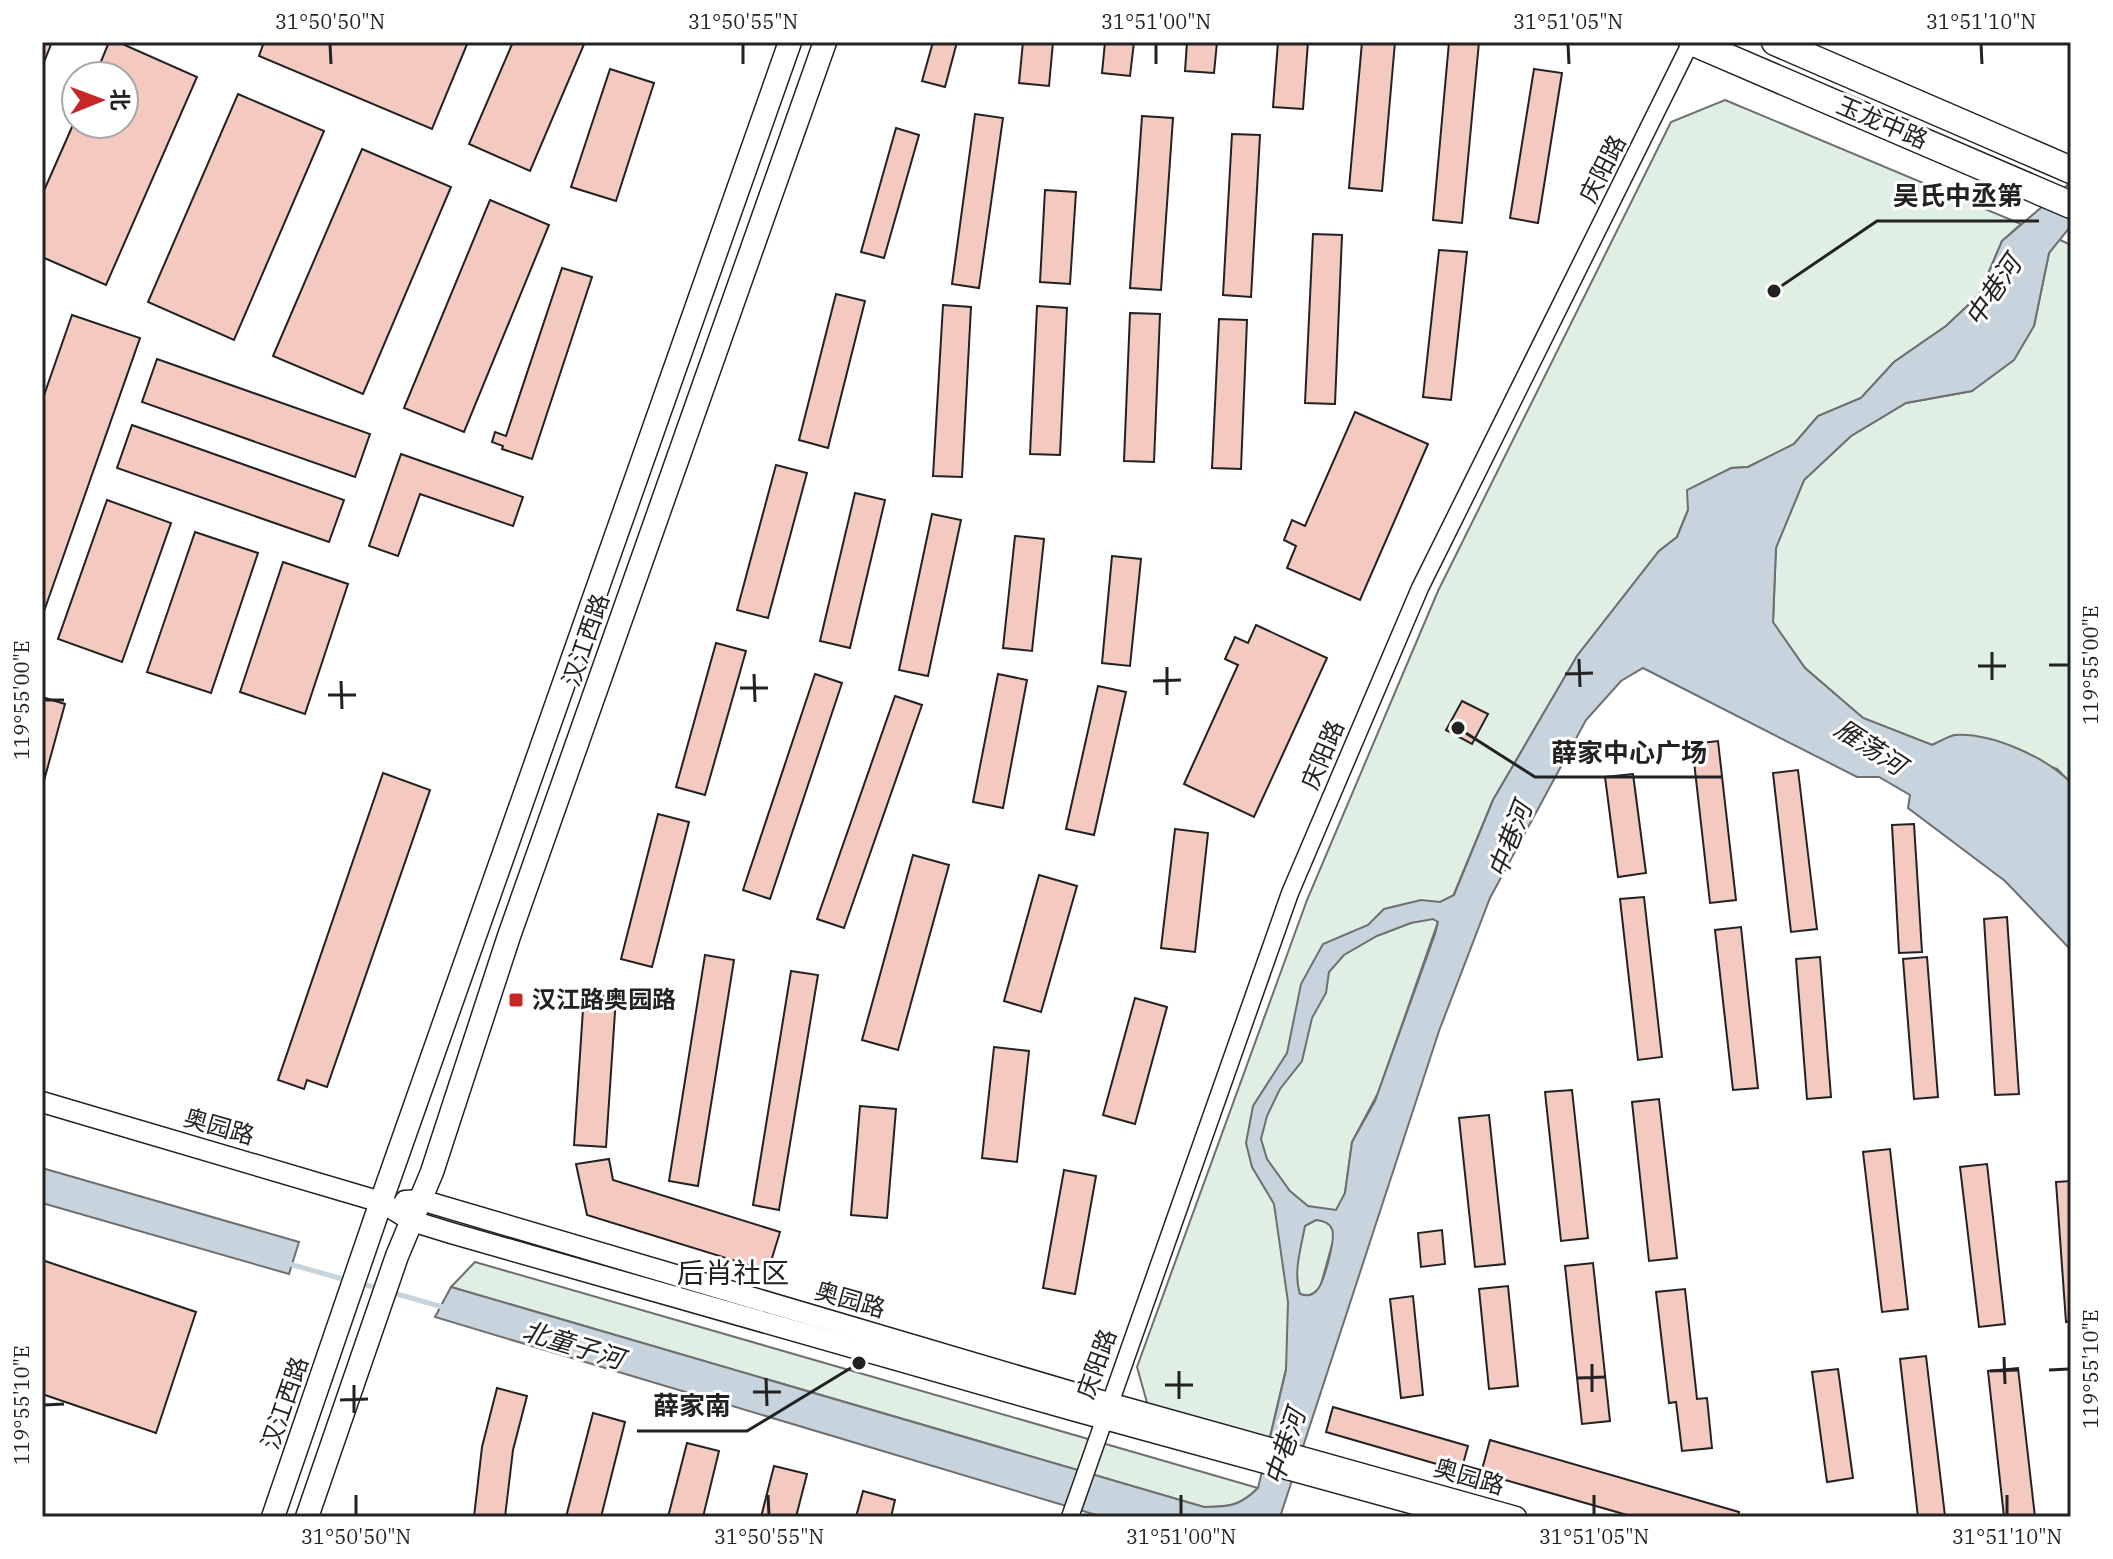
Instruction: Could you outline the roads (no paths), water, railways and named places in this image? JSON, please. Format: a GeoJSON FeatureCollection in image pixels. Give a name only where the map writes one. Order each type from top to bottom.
{"type":"FeatureCollection","features":[{"type":"Feature","properties":{"kind":"main road","name":"汉江西路"},"geometry":{"type":"LineString","coordinates":[[273,1517],[790,42]]}},
{"type":"Feature","properties":{"kind":"main road","name":"汉江西路"},"geometry":{"type":"LineString","coordinates":[[307,1517],[397,1256],[432,1172],[509,936],[825,42]]}},
{"type":"Feature","properties":{"kind":"main road","name":"玉龙中路"},"geometry":{"type":"LineString","coordinates":[[1692,42],[2061,200]]}},
{"type":"Feature","properties":{"kind":"main road","name":"玉龙中路"},"geometry":{"type":"LineString","coordinates":[[1775,42],[2071,170]]}},
{"type":"Feature","properties":{"kind":"street","name":"庆阳路"},"geometry":{"type":"LineString","coordinates":[[1070,1517],[1290,893],[1420,588],[1692,42]]}},
{"type":"Feature","properties":{"kind":"street","name":"奥园路"},"geometry":{"type":"LineString","coordinates":[[42,1102],[1106,1410],[1315,1468],[1516,1517]]}},
{"type":"Feature","properties":{"kind":"street","name":"奥园路"},"geometry":{"type":"LineString","coordinates":[[1315,1468],[1462,1517]]}},
{"type":"Feature","properties":{"kind":"water"},"geometry":{"type":"Polygon","coordinates":[[[2071,182],[2071,226],[2049,253],[2034,326],[2014,360],[1972,391],[1906,403],[1851,436],[1804,480],[1776,548],[1773,622],[1805,668],[1863,718],[1932,745],[1955,735],[2001,742],[2048,764],[2071,783],[2071,950],[2005,881],[1908,808],[1910,795],[1879,777],[1857,777],[1643,668],[1621,681],[1586,720],[1490,898],[1439,1031],[1280,1517],[1103,1517],[435,1317],[451,1287],[1204,1507],[1227,1506],[1245,1499],[1258,1488],[1286,1370],[1288,1302],[1274,1204],[1252,1167],[1246,1143],[1253,1106],[1287,1053],[1301,984],[1323,944],[1368,925],[1384,909],[1421,900],[1440,902],[1454,895],[1493,800],[1577,656],[1659,551],[1677,537],[1688,510],[1687,490],[1731,468],[1748,467],[1794,444],[1818,416],[1861,398],[1894,362],[1946,326],[1979,295],[2002,241],[2071,182]],[[1433,919],[1411,923],[1377,936],[1344,955],[1329,972],[1326,993],[1312,1018],[1302,1061],[1280,1089],[1267,1116],[1261,1139],[1267,1159],[1290,1191],[1308,1206],[1336,1210],[1345,1193],[1352,1142],[1375,1101],[1435,934],[1438,922],[1433,919]],[[1316,1220],[1305,1226],[1298,1260],[1298,1286],[1300,1294],[1305,1295],[1313,1293],[1320,1286],[1332,1241],[1331,1227],[1316,1220]]]}},
{"type":"Feature","properties":{"kind":"water"},"geometry":{"type":"Polygon","coordinates":[[[42,1168],[299,1242],[289,1274],[42,1203],[42,1168]]]}},
{"type":"Feature","properties":{"kind":"waterway","name":"北童子河"},"geometry":{"type":"LineString","coordinates":[[286,1263],[346,1280]]}},
{"type":"Feature","properties":{"kind":"waterway","name":"北童子河"},"geometry":{"type":"LineString","coordinates":[[359,1283],[381,1289]]}},
{"type":"Feature","properties":{"kind":"waterway","name":"北童子河"},"geometry":{"type":"LineString","coordinates":[[390,1292],[446,1308]]}},
{"type":"Feature","properties":{"kind":"place","name":"吴氏中丞第"},"geometry":{"type":"Point","coordinates":[1774,291]}},
{"type":"Feature","properties":{"kind":"place","name":"薛家中心广场"},"geometry":{"type":"Point","coordinates":[1458,728]}},
{"type":"Feature","properties":{"kind":"place","name":"汉江路奥园路"},"geometry":{"type":"Point","coordinates":[516,1000]}},
{"type":"Feature","properties":{"kind":"place","name":"薛家南"},"geometry":{"type":"Point","coordinates":[859,1363]}},
{"type":"Feature","properties":{"kind":"district","name":"后肖社区"},"geometry":{"type":"Point","coordinates":[733,1273]}},
{"type":"Feature","properties":{"kind":"water label","name":"中巷河"},"geometry":{"type":"Point","coordinates":[1993,291]}},
{"type":"Feature","properties":{"kind":"water label","name":"雁荡河"},"geometry":{"type":"Point","coordinates":[1870,747]}},
{"type":"Feature","properties":{"kind":"water label","name":"中巷河"},"geometry":{"type":"Point","coordinates":[1510,840]}},
{"type":"Feature","properties":{"kind":"water label","name":"中巷河"},"geometry":{"type":"Point","coordinates":[1285,1447]}}]}
